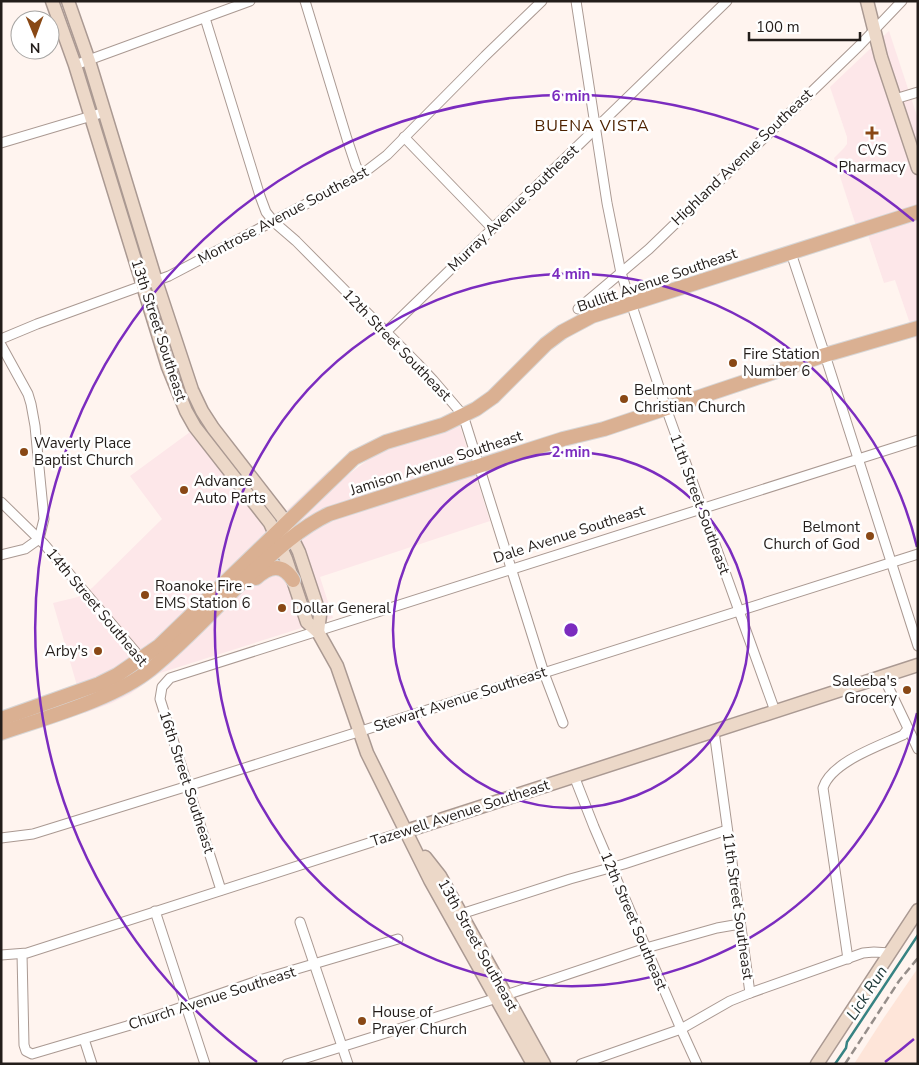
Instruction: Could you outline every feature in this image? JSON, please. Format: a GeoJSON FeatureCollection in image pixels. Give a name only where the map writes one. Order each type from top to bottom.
{"type":"FeatureCollection","features":[{"type":"Feature","properties":{"kind":"main road","name":"Bullitt Avenue Southeast"},"geometry":{"type":"LineString","coordinates":[[285,523],[354,458],[386,442],[443,425],[476,409],[494,397],[541,349],[562,332],[592,316],[918,212]]}},
{"type":"Feature","properties":{"kind":"main road","name":"Jamison Avenue Southeast"},"geometry":{"type":"LineString","coordinates":[[17,721],[117,675],[146,665],[229,595],[280,546],[329,514],[563,439],[604,428],[825,355],[918,328]]}},
{"type":"Feature","properties":{"kind":"main road","name":"Jamison Avenue Southeast"},"geometry":{"type":"LineString","coordinates":[[146,665],[159,646],[285,523]]}},
{"type":"Feature","properties":{"kind":"main road"},"geometry":{"type":"LineString","coordinates":[[229,595],[246,588],[262,573],[271,568],[286,571],[293,580]]}},
{"type":"Feature","properties":{"kind":"main road"},"geometry":{"type":"LineString","coordinates":[[1,719],[17,721]]}},
{"type":"Feature","properties":{"kind":"main road"},"geometry":{"type":"LineString","coordinates":[[1,733],[17,721]]}},
{"type":"Feature","properties":{"kind":"street","name":"13th Street Southeast"},"geometry":{"type":"LineString","coordinates":[[52,1],[76,65],[168,367],[186,411],[213,452],[270,523],[293,580],[307,622],[318,632],[337,666],[358,732],[367,753],[430,880],[544,1064]]}},
{"type":"Feature","properties":{"kind":"street","name":"13th Street Southeast"},"geometry":{"type":"LineString","coordinates":[[68,1],[89,61],[156,281],[192,390],[202,411],[285,523],[299,552],[320,616],[318,632]]}},
{"type":"Feature","properties":{"kind":"street"},"geometry":{"type":"LineString","coordinates":[[76,65],[250,1]]}},
{"type":"Feature","properties":{"kind":"street"},"geometry":{"type":"LineString","coordinates":[[305,1],[347,139],[356,166],[362,175]]}},
{"type":"Feature","properties":{"kind":"street","name":"Montrose Avenue Southeast"},"geometry":{"type":"LineString","coordinates":[[1,339],[156,281],[274,222],[362,175],[387,155],[542,1]]}},
{"type":"Feature","properties":{"kind":"street","name":"11th Street Southeast"},"geometry":{"type":"LineString","coordinates":[[576,1],[620,273],[666,408],[775,711]]}},
{"type":"Feature","properties":{"kind":"street","name":"Murray Avenue Southeast"},"geometry":{"type":"LineString","coordinates":[[386,332],[727,1]]}},
{"type":"Feature","properties":{"kind":"street"},"geometry":{"type":"LineString","coordinates":[[867,1],[881,56],[918,168]]}},
{"type":"Feature","properties":{"kind":"street","name":"Highland Avenue Southeast"},"geometry":{"type":"LineString","coordinates":[[578,309],[648,248],[902,1]]}},
{"type":"Feature","properties":{"kind":"street","name":"12th Street Southeast"},"geometry":{"type":"LineString","coordinates":[[205,18],[266,212],[433,380],[462,416],[544,672],[563,723]]}},
{"type":"Feature","properties":{"kind":"street"},"geometry":{"type":"LineString","coordinates":[[895,99],[918,92]]}},
{"type":"Feature","properties":{"kind":"street"},"geometry":{"type":"LineString","coordinates":[[1,142],[105,112]]}},
{"type":"Feature","properties":{"kind":"street"},"geometry":{"type":"LineString","coordinates":[[404,137],[492,228]]}},
{"type":"Feature","properties":{"kind":"street"},"geometry":{"type":"LineString","coordinates":[[791,253],[918,646]]}},
{"type":"Feature","properties":{"kind":"street","name":"14th Street Southeast"},"geometry":{"type":"LineString","coordinates":[[1,345],[28,394],[31,404],[44,508],[44,518],[39,539],[146,665]]}},
{"type":"Feature","properties":{"kind":"street","name":"Dale Avenue Southeast"},"geometry":{"type":"LineString","coordinates":[[230,660],[918,440]]}},
{"type":"Feature","properties":{"kind":"street"},"geometry":{"type":"LineString","coordinates":[[1,502],[39,539],[25,549],[1,555]]}},
{"type":"Feature","properties":{"kind":"street","name":"Stewart Avenue Southeast"},"geometry":{"type":"LineString","coordinates":[[1,838],[33,834],[188,786],[918,554]]}},
{"type":"Feature","properties":{"kind":"street","name":"16th Street Southeast"},"geometry":{"type":"LineString","coordinates":[[221,890],[160,700],[162,687],[173,676],[230,660]]}},
{"type":"Feature","properties":{"kind":"street","name":"Tazewell Avenue Southeast"},"geometry":{"type":"LineString","coordinates":[[1,955],[22,954],[918,665]]}},
{"type":"Feature","properties":{"kind":"street"},"geometry":{"type":"LineString","coordinates":[[883,676],[918,749]]}},
{"type":"Feature","properties":{"kind":"street"},"geometry":{"type":"LineString","coordinates":[[848,959],[823,788],[828,776],[835,770],[860,755],[903,735],[908,729]]}},
{"type":"Feature","properties":{"kind":"street","name":"11th Street Southeast"},"geometry":{"type":"LineString","coordinates":[[714,730],[750,992]]}},
{"type":"Feature","properties":{"kind":"street","name":"12th Street Southeast"},"geometry":{"type":"LineString","coordinates":[[574,776],[611,868],[698,1064]]}},
{"type":"Feature","properties":{"kind":"street"},"geometry":{"type":"LineString","coordinates":[[461,914],[728,830]]}},
{"type":"Feature","properties":{"kind":"street","name":"13th Street Southeast"},"geometry":{"type":"LineString","coordinates":[[406,831],[440,876],[461,914],[533,1064]]}},
{"type":"Feature","properties":{"kind":"street"},"geometry":{"type":"LineString","coordinates":[[817,1064],[918,910]]}},
{"type":"Feature","properties":{"kind":"street"},"geometry":{"type":"LineString","coordinates":[[155,911],[205,1064]]}},
{"type":"Feature","properties":{"kind":"street"},"geometry":{"type":"LineString","coordinates":[[300,922],[316,964],[348,1064]]}},
{"type":"Feature","properties":{"kind":"street"},"geometry":{"type":"LineString","coordinates":[[287,1064],[502,997],[646,948],[717,928],[740,924]]}},
{"type":"Feature","properties":{"kind":"street","name":"Church Avenue Southeast"},"geometry":{"type":"LineString","coordinates":[[22,954],[24,1045],[26,1051],[32,1054],[84,1039],[263,979],[398,939]]}},
{"type":"Feature","properties":{"kind":"street"},"geometry":{"type":"LineString","coordinates":[[581,1064],[681,1029],[730,1001],[750,992],[848,959],[874,952],[890,954]]}},
{"type":"Feature","properties":{"kind":"street"},"geometry":{"type":"LineString","coordinates":[[84,1039],[92,1064]]}},
{"type":"Feature","properties":{"kind":"shaded area"},"geometry":{"type":"Polygon","coordinates":[[[889,31],[918,119],[918,347],[895,280],[884,283],[868,235],[860,238],[834,158],[847,144],[847,137],[830,87],[889,31]]]}},
{"type":"Feature","properties":{"kind":"shaded area"},"geometry":{"type":"Polygon","coordinates":[[[460,426],[490,521],[320,577],[333,618],[160,673],[130,694],[85,713],[53,603],[78,597],[92,588],[162,519],[130,476],[190,432],[266,530],[329,470],[341,480],[369,459],[387,449],[460,426]]]}},
{"type":"Feature","properties":{"kind":"shaded area"},"geometry":{"type":"Polygon","coordinates":[[[918,968],[918,1064],[854,1064],[883,1019],[918,968]]]}},
{"type":"Feature","properties":{"kind":"waterway","name":"Lick Run"},"geometry":{"type":"LineString","coordinates":[[835,1064],[846,1048],[847,1042],[918,935]]}},
{"type":"Feature","properties":{"kind":"railway"},"geometry":{"type":"LineString","coordinates":[[845,1064],[899,981],[918,958]]}},
{"type":"Feature","properties":{"kind":"place","name":"CVS Pharmacy"},"geometry":{"type":"Point","coordinates":[872,133]}},
{"type":"Feature","properties":{"kind":"place","name":"Fire Station Number 6"},"geometry":{"type":"Point","coordinates":[733,363]}},
{"type":"Feature","properties":{"kind":"place","name":"Belmont Christian Church"},"geometry":{"type":"Point","coordinates":[624,399]}},
{"type":"Feature","properties":{"kind":"place","name":"Waverly Place Baptist Church"},"geometry":{"type":"Point","coordinates":[24,452]}},
{"type":"Feature","properties":{"kind":"place","name":"Advance Auto Parts"},"geometry":{"type":"Point","coordinates":[184,490]}},
{"type":"Feature","properties":{"kind":"place","name":"Belmont Church of God"},"geometry":{"type":"Point","coordinates":[870,536]}},
{"type":"Feature","properties":{"kind":"place","name":"Roanoke Fire - EMS Station 6"},"geometry":{"type":"Point","coordinates":[145,595]}},
{"type":"Feature","properties":{"kind":"place","name":"Dollar General"},"geometry":{"type":"Point","coordinates":[282,608]}},
{"type":"Feature","properties":{"kind":"place","name":"Arby's"},"geometry":{"type":"Point","coordinates":[98,651]}},
{"type":"Feature","properties":{"kind":"place","name":"Saleeba's Grocery"},"geometry":{"type":"Point","coordinates":[907,690]}},
{"type":"Feature","properties":{"kind":"place","name":"House of Prayer Church"},"geometry":{"type":"Point","coordinates":[362,1021]}},
{"type":"Feature","properties":{"kind":"district","name":"BUENA VISTA"},"geometry":{"type":"Point","coordinates":[592,126]}}]}
